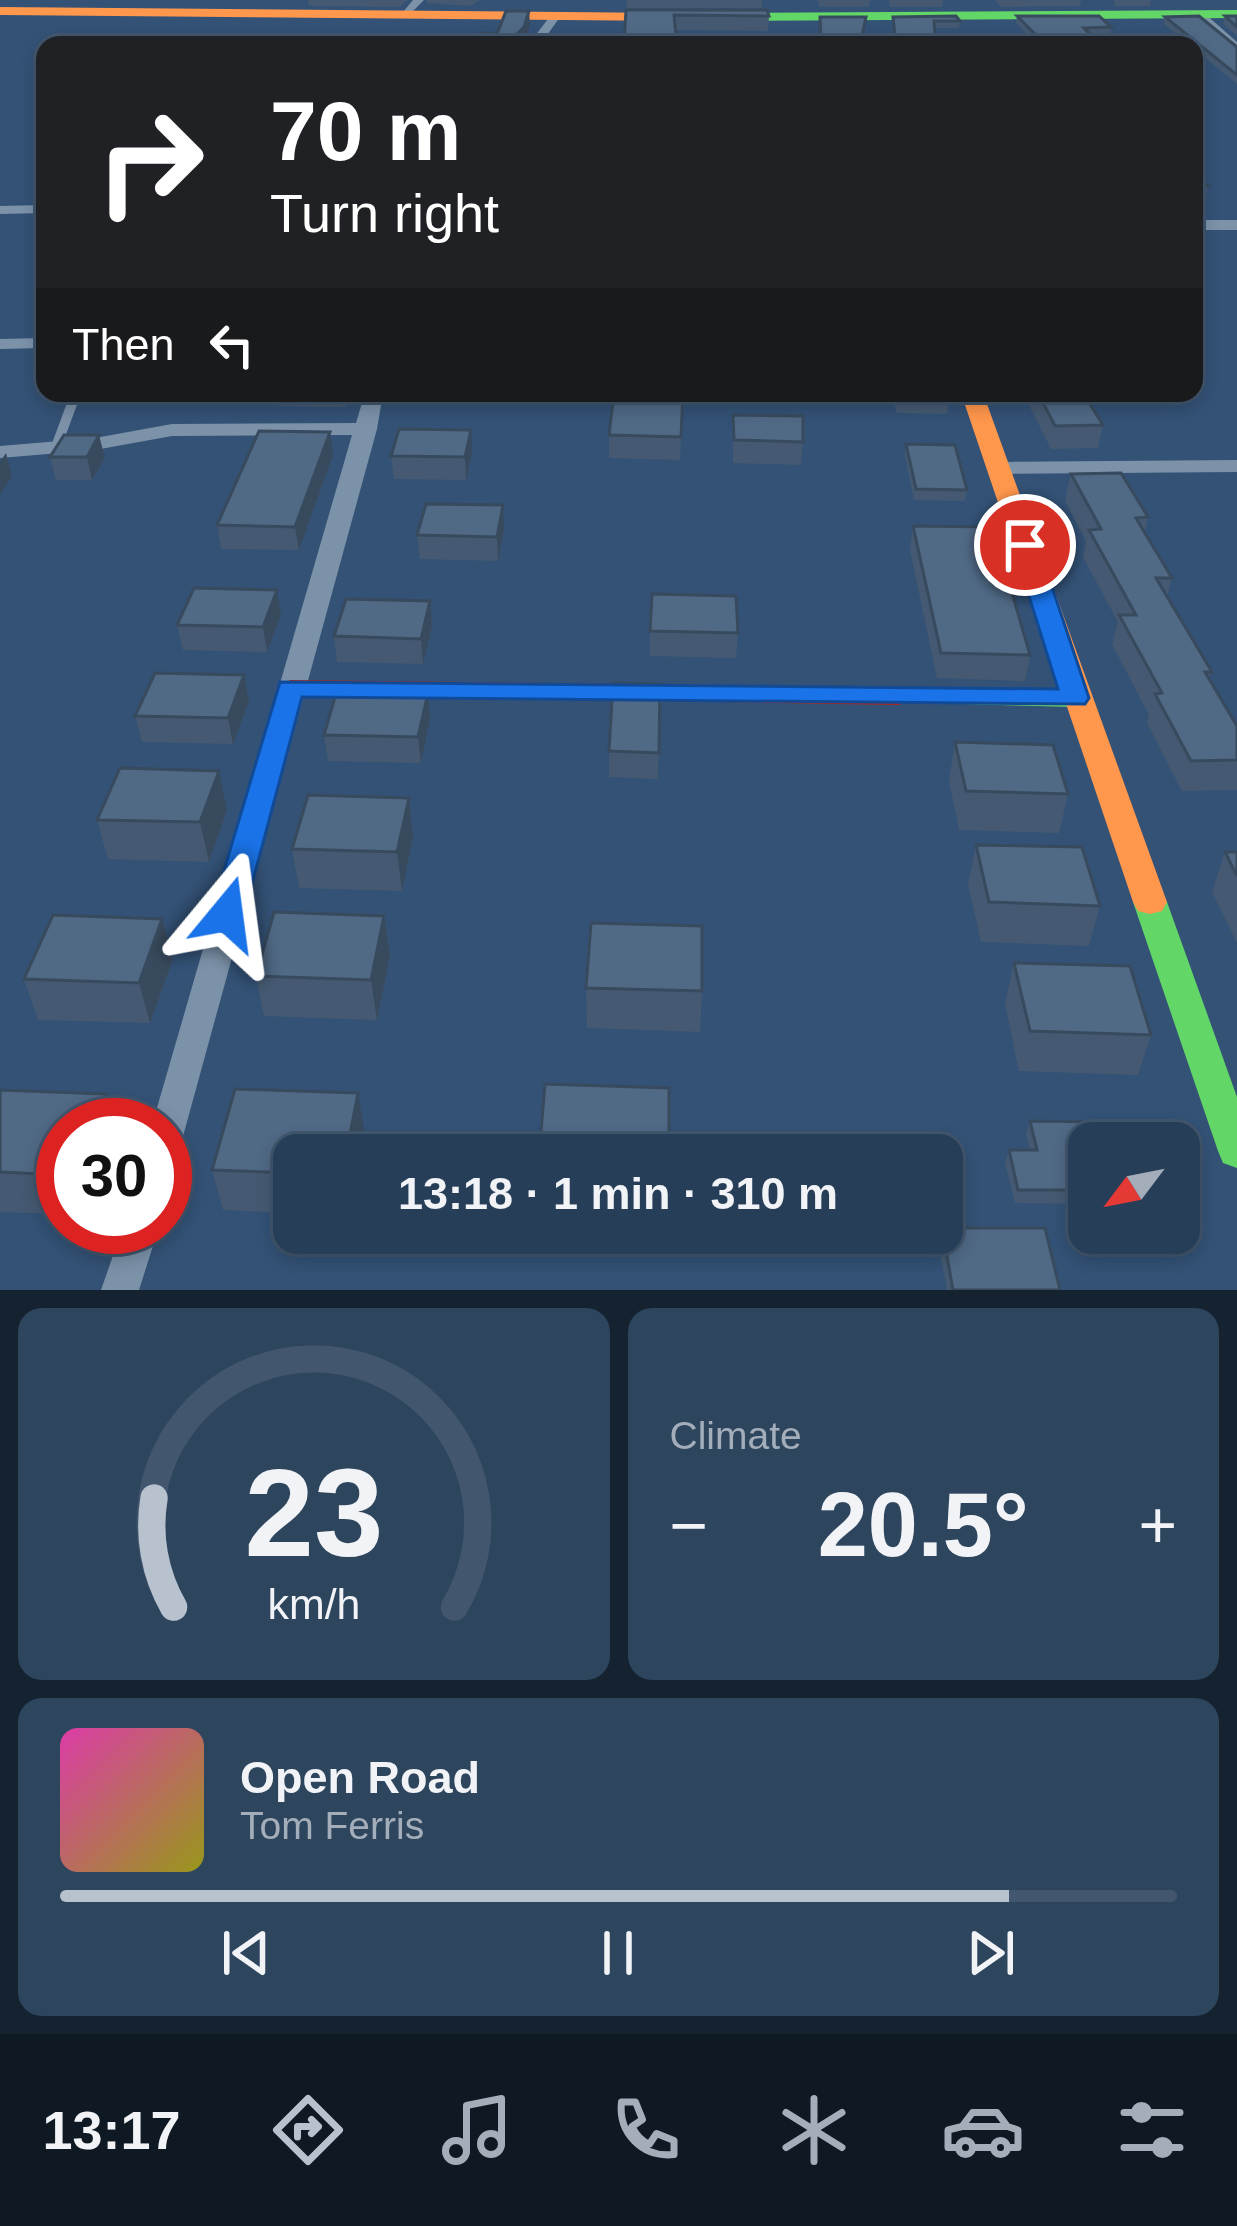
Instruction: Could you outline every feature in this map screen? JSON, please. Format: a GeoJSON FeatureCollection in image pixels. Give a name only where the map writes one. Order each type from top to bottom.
{"type":"FeatureCollection","features":[{"type":"Feature","properties":{"kind":"street"},"geometry":{"type":"LineString","coordinates":[[0,11],[411,8],[555,17],[863,16],[1195,7],[1237,14]]}},
{"type":"Feature","properties":{"kind":"street"},"geometry":{"type":"LineString","coordinates":[[1195,7],[1237,48]]}},
{"type":"Feature","properties":{"kind":"street"},"geometry":{"type":"LineString","coordinates":[[863,16],[865,36]]}},
{"type":"Feature","properties":{"kind":"street"},"geometry":{"type":"LineString","coordinates":[[541,36],[555,17]]}},
{"type":"Feature","properties":{"kind":"street"},"geometry":{"type":"LineString","coordinates":[[1203,225],[1237,225]]}},
{"type":"Feature","properties":{"kind":"street"},"geometry":{"type":"LineString","coordinates":[[177,1098],[372,402]]}},
{"type":"Feature","properties":{"kind":"street"},"geometry":{"type":"LineString","coordinates":[[975,402],[1075,698],[1237,1150]]}},
{"type":"Feature","properties":{"kind":"street"},"geometry":{"type":"LineString","coordinates":[[0,452],[172,430],[368,429]]}},
{"type":"Feature","properties":{"kind":"street"},"geometry":{"type":"LineString","coordinates":[[1000,469],[1237,466]]}},
{"type":"Feature","properties":{"kind":"street"},"geometry":{"type":"LineString","coordinates":[[290,688],[1075,698]]}},
{"type":"Feature","properties":{"kind":"street"},"geometry":{"type":"LineString","coordinates":[[120,1290],[132,1254]]}},
{"type":"Feature","properties":{"kind":"lane"},"geometry":{"type":"LineString","coordinates":[[0,210],[36,208]]}},
{"type":"Feature","properties":{"kind":"lane"},"geometry":{"type":"LineString","coordinates":[[0,344],[36,343]]}},
{"type":"Feature","properties":{"kind":"lane"},"geometry":{"type":"LineString","coordinates":[[56,447],[73,402]]}},
{"type":"Feature","properties":{"kind":"building"},"geometry":{"type":"Polygon","coordinates":[[[626,10],[767,10],[769,16],[674,15],[676,36],[625,36],[626,10]]]}},
{"type":"Feature","properties":{"kind":"building"},"geometry":{"type":"Polygon","coordinates":[[[506,11],[529,11],[515,36],[477,36],[497,34],[506,11]]]}},
{"type":"Feature","properties":{"kind":"building"},"geometry":{"type":"Polygon","coordinates":[[[956,16],[960,21],[934,21],[935,36],[895,36],[893,17],[956,16]]]}},
{"type":"Feature","properties":{"kind":"building"},"geometry":{"type":"Polygon","coordinates":[[[1017,16],[1099,16],[1111,27],[1084,28],[1092,36],[1037,36],[1017,16]]]}},
{"type":"Feature","properties":{"kind":"building"},"geometry":{"type":"Polygon","coordinates":[[[1199,16],[1237,47],[1237,75],[1203,48],[1203,36],[1189,36],[1165,17],[1199,16]]]}},
{"type":"Feature","properties":{"kind":"building"},"geometry":{"type":"Polygon","coordinates":[[[820,17],[866,17],[862,36],[821,36],[820,17]]]}},
{"type":"Feature","properties":{"kind":"building"},"geometry":{"type":"Polygon","coordinates":[[[613,402],[683,402],[681,437],[609,435],[613,402]]]}},
{"type":"Feature","properties":{"kind":"building"},"geometry":{"type":"Polygon","coordinates":[[[1043,402],[1089,402],[1103,425],[1055,426],[1043,402]]]}},
{"type":"Feature","properties":{"kind":"building"},"geometry":{"type":"Polygon","coordinates":[[[733,415],[803,416],[803,442],[734,440],[733,415]]]}},
{"type":"Feature","properties":{"kind":"building"},"geometry":{"type":"Polygon","coordinates":[[[399,429],[471,430],[465,457],[391,456],[399,429]]]}},
{"type":"Feature","properties":{"kind":"building"},"geometry":{"type":"Polygon","coordinates":[[[259,431],[330,432],[295,527],[217,525],[259,431]]]}},
{"type":"Feature","properties":{"kind":"building"},"geometry":{"type":"Polygon","coordinates":[[[64,435],[99,435],[87,457],[50,457],[64,435]]]}},
{"type":"Feature","properties":{"kind":"building"},"geometry":{"type":"Polygon","coordinates":[[[906,444],[955,445],[967,490],[916,489],[906,444]]]}},
{"type":"Feature","properties":{"kind":"building"},"geometry":{"type":"Polygon","coordinates":[[[1121,473],[1148,517],[1136,518],[1172,578],[1156,578],[1212,672],[1205,672],[1237,726],[1237,760],[1191,761],[1155,694],[1162,693],[1119,615],[1136,615],[1089,530],[1101,529],[1071,474],[1121,473]]]}},
{"type":"Feature","properties":{"kind":"building"},"geometry":{"type":"Polygon","coordinates":[[[426,504],[503,505],[497,537],[417,535],[426,504]]]}},
{"type":"Feature","properties":{"kind":"building"},"geometry":{"type":"Polygon","coordinates":[[[913,526],[993,527],[1030,655],[941,653],[913,526]]]}},
{"type":"Feature","properties":{"kind":"building"},"geometry":{"type":"Polygon","coordinates":[[[194,588],[277,590],[263,627],[177,625],[194,588]]]}},
{"type":"Feature","properties":{"kind":"building"},"geometry":{"type":"Polygon","coordinates":[[[652,594],[736,596],[738,633],[650,631],[652,594]]]}},
{"type":"Feature","properties":{"kind":"building"},"geometry":{"type":"Polygon","coordinates":[[[346,599],[430,601],[421,639],[334,636],[346,599]]]}},
{"type":"Feature","properties":{"kind":"building"},"geometry":{"type":"Polygon","coordinates":[[[155,673],[244,675],[228,718],[135,716],[155,673]]]}},
{"type":"Feature","properties":{"kind":"building"},"geometry":{"type":"Polygon","coordinates":[[[613,683],[660,684],[659,753],[609,751],[613,683]]]}},
{"type":"Feature","properties":{"kind":"building"},"geometry":{"type":"Polygon","coordinates":[[[337,690],[428,693],[418,737],[324,735],[337,690]]]}},
{"type":"Feature","properties":{"kind":"building"},"geometry":{"type":"Polygon","coordinates":[[[955,742],[1053,745],[1068,794],[966,791],[955,742]]]}},
{"type":"Feature","properties":{"kind":"building"},"geometry":{"type":"Polygon","coordinates":[[[120,768],[219,771],[200,822],[97,820],[120,768]]]}},
{"type":"Feature","properties":{"kind":"building"},"geometry":{"type":"Polygon","coordinates":[[[308,795],[409,798],[397,852],[292,849],[308,795]]]}},
{"type":"Feature","properties":{"kind":"building"},"geometry":{"type":"Polygon","coordinates":[[[976,845],[1082,847],[1100,906],[989,902],[976,845]]]}},
{"type":"Feature","properties":{"kind":"building"},"geometry":{"type":"Polygon","coordinates":[[[1225,852],[1237,852],[1237,876],[1225,852]]]}},
{"type":"Feature","properties":{"kind":"building"},"geometry":{"type":"Polygon","coordinates":[[[274,912],[384,916],[371,980],[256,976],[274,912]]]}},
{"type":"Feature","properties":{"kind":"building"},"geometry":{"type":"Polygon","coordinates":[[[53,915],[162,919],[139,983],[24,979],[53,915]]]}},
{"type":"Feature","properties":{"kind":"building"},"geometry":{"type":"Polygon","coordinates":[[[591,923],[702,926],[702,991],[586,988],[591,923]]]}},
{"type":"Feature","properties":{"kind":"building"},"geometry":{"type":"Polygon","coordinates":[[[1014,963],[1130,966],[1151,1035],[1030,1031],[1014,963]]]}},
{"type":"Feature","properties":{"kind":"building"},"geometry":{"type":"Polygon","coordinates":[[[545,1084],[669,1088],[669,1134],[541,1134],[545,1084]]]}},
{"type":"Feature","properties":{"kind":"building"},"geometry":{"type":"Polygon","coordinates":[[[235,1089],[358,1093],[350,1134],[273,1134],[273,1172],[212,1170],[235,1089]]]}},
{"type":"Feature","properties":{"kind":"building"},"geometry":{"type":"Polygon","coordinates":[[[0,1090],[106,1094],[105,1098],[36,1098],[36,1174],[0,1172],[0,1090]]]}},
{"type":"Feature","properties":{"kind":"building"},"geometry":{"type":"Polygon","coordinates":[[[1030,1121],[1115,1122],[1068,1122],[1068,1190],[1018,1190],[1009,1150],[1037,1150],[1030,1121]]]}},
{"type":"Feature","properties":{"kind":"building"},"geometry":{"type":"Polygon","coordinates":[[[963,1228],[1045,1228],[1060,1290],[953,1290],[947,1254],[963,1254],[963,1228]]]}},
{"type":"Feature","properties":{"kind":"traffic: fast"},"geometry":{"type":"LineString","coordinates":[[723,17],[1237,14]]}},
{"type":"Feature","properties":{"kind":"traffic: fast"},"geometry":{"type":"LineString","coordinates":[[899,696],[1075,698]]}},
{"type":"Feature","properties":{"kind":"traffic: fast"},"geometry":{"type":"LineString","coordinates":[[1150,902],[1237,1151]]}},
{"type":"Feature","properties":{"kind":"traffic: slow"},"geometry":{"type":"LineString","coordinates":[[0,11],[671,17]]}},
{"type":"Feature","properties":{"kind":"traffic: slow"},"geometry":{"type":"LineString","coordinates":[[975,402],[1150,902]]}},
{"type":"Feature","properties":{"kind":"traffic: jam"},"geometry":{"type":"LineString","coordinates":[[290,689],[899,696]]}},
{"type":"Feature","properties":{"kind":"route"},"geometry":{"type":"LineString","coordinates":[[227,914],[290,688],[1075,698],[1025,545]]}}]}
